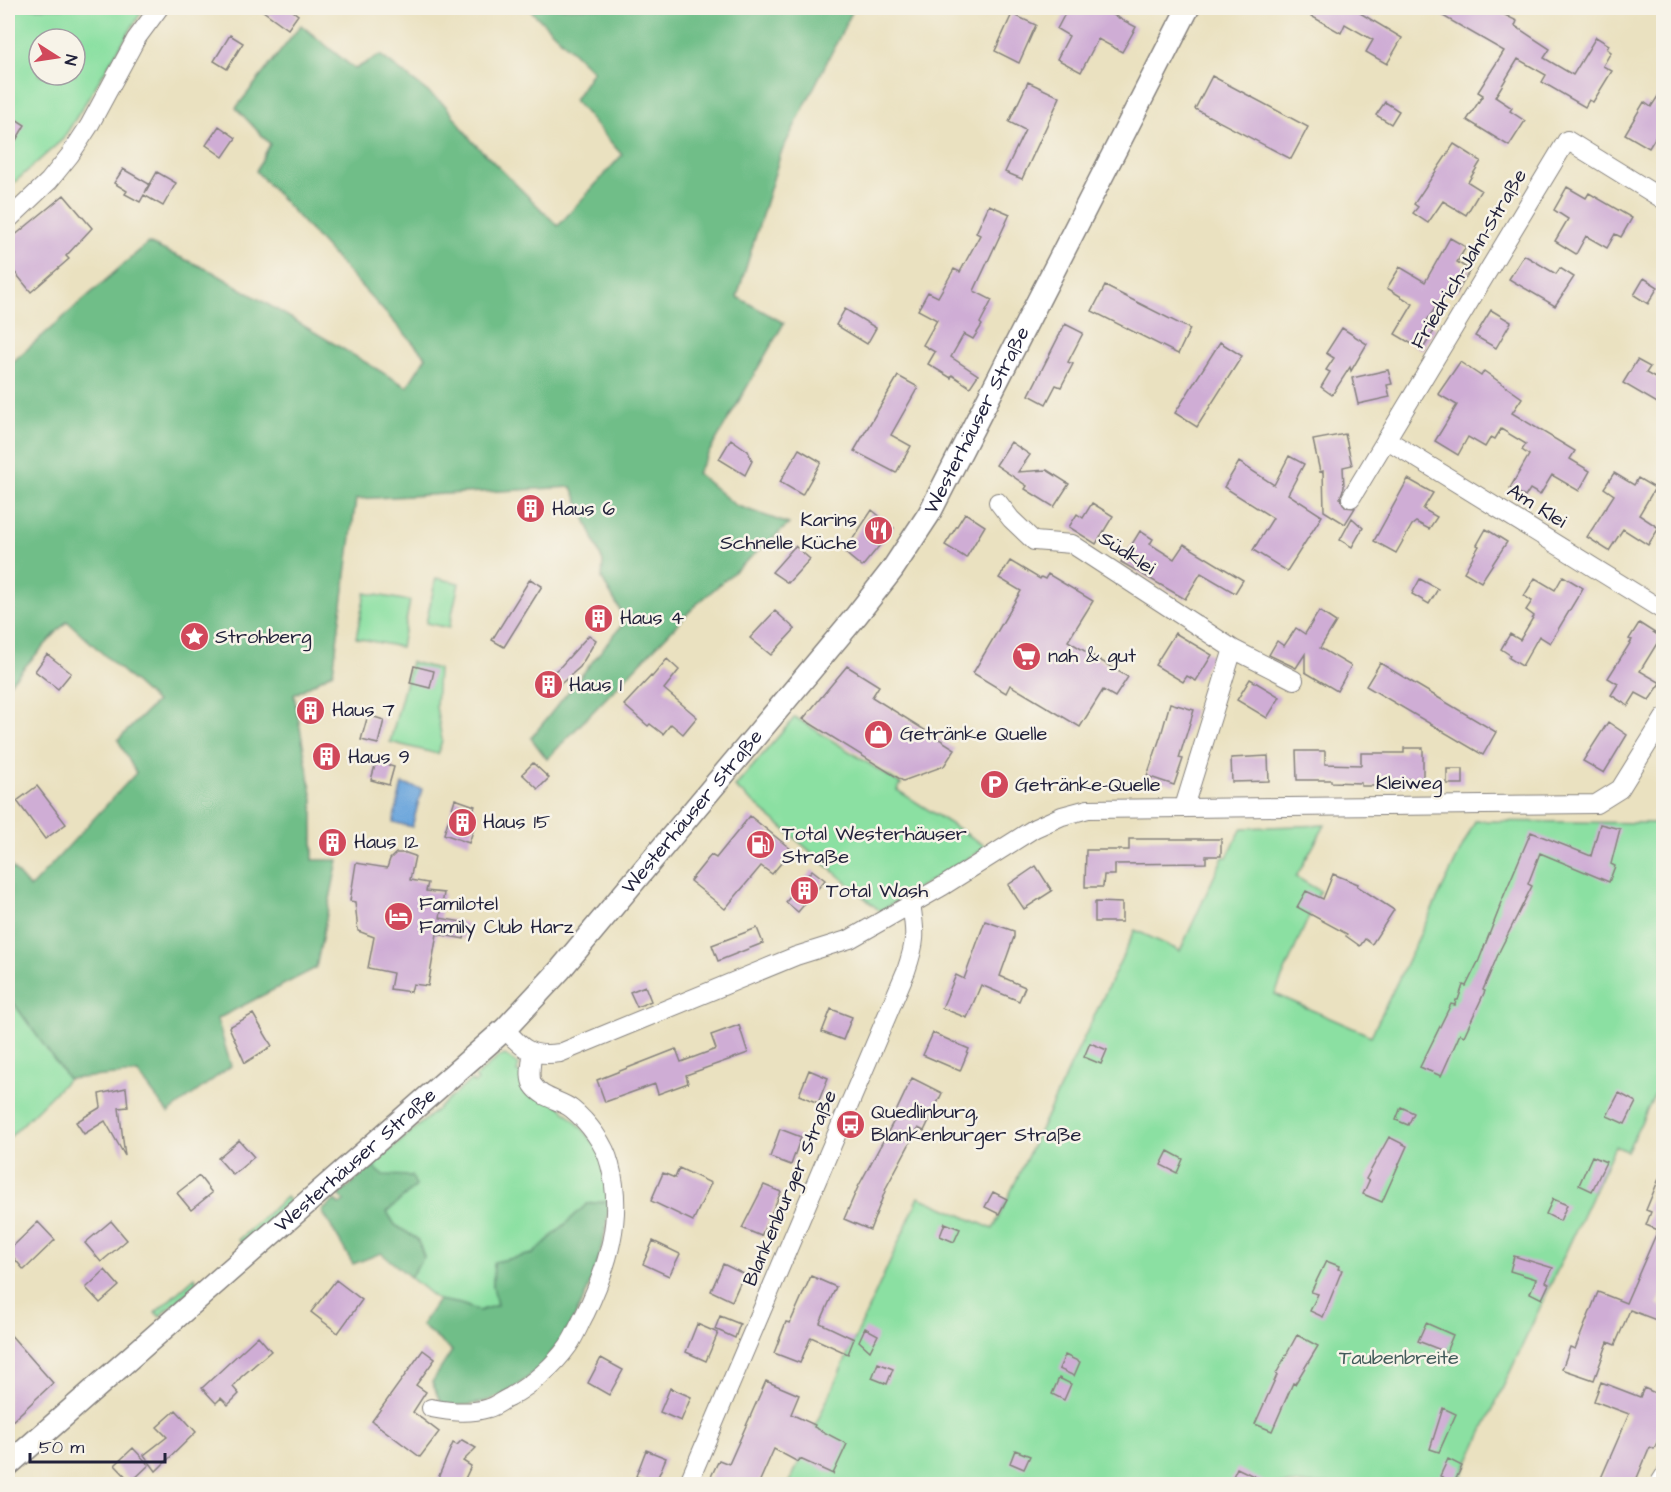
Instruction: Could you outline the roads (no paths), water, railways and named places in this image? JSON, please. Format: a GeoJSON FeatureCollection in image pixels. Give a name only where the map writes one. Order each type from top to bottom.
{"type":"FeatureCollection","features":[{"type":"Feature","properties":{"kind":"main road","name":"Westerhäuser Straße"},"geometry":{"type":"LineString","coordinates":[[8,1466],[505,1029],[560,970],[856,616],[898,561],[929,514],[1188,8]]}},
{"type":"Feature","properties":{"kind":"street"},"geometry":{"type":"LineString","coordinates":[[8,220],[49,181],[70,155],[89,126],[136,39],[159,8]]}},
{"type":"Feature","properties":{"kind":"street","name":"Friedrich-Jahn-Straße"},"geometry":{"type":"LineString","coordinates":[[1351,498],[1567,140],[1664,200]]}},
{"type":"Feature","properties":{"kind":"street","name":"Am Klei"},"geometry":{"type":"LineString","coordinates":[[1386,439],[1664,611]]}},
{"type":"Feature","properties":{"kind":"street","name":"Südklei"},"geometry":{"type":"LineString","coordinates":[[998,502],[1011,519],[1034,541],[1072,544],[1233,649],[1294,680]]}},
{"type":"Feature","properties":{"kind":"street"},"geometry":{"type":"LineString","coordinates":[[1184,807],[1233,649]]}},
{"type":"Feature","properties":{"kind":"street","name":"Kleiweg"},"geometry":{"type":"LineString","coordinates":[[911,904],[1035,828],[1062,816],[1088,809],[1596,804],[1620,789],[1664,718]]}},
{"type":"Feature","properties":{"kind":"street"},"geometry":{"type":"LineString","coordinates":[[505,1029],[532,1054],[560,1053],[796,956],[850,939],[911,904]]}},
{"type":"Feature","properties":{"kind":"street","name":"Blankenburger Straße"},"geometry":{"type":"LineString","coordinates":[[688,1485],[906,971],[913,951],[915,933],[911,904]]}},
{"type":"Feature","properties":{"kind":"street"},"geometry":{"type":"LineString","coordinates":[[431,1408],[457,1413],[490,1408],[517,1393],[542,1375],[567,1348],[577,1332],[593,1299],[608,1258],[616,1212],[615,1187],[610,1161],[595,1134],[571,1108],[546,1096],[533,1085],[532,1054]]}},
{"type":"Feature","properties":{"kind":"street"},"geometry":{"type":"LineString","coordinates":[[1659,1485],[1664,1476]]}},
{"type":"Feature","properties":{"kind":"water"},"geometry":{"type":"Polygon","coordinates":[[[402,784],[422,789],[412,827],[393,822],[402,784]]]}},
{"type":"Feature","properties":{"kind":"place","name":"Haus 6"},"geometry":{"type":"Point","coordinates":[531,509]}},
{"type":"Feature","properties":{"kind":"place","name":"Karins Schnelle Küche"},"geometry":{"type":"Point","coordinates":[878,531]}},
{"type":"Feature","properties":{"kind":"place","name":"Haus 4"},"geometry":{"type":"Point","coordinates":[599,618]}},
{"type":"Feature","properties":{"kind":"place","name":"Strohberg"},"geometry":{"type":"Point","coordinates":[194,637]}},
{"type":"Feature","properties":{"kind":"place","name":"nah & gut"},"geometry":{"type":"Point","coordinates":[1027,656]}},
{"type":"Feature","properties":{"kind":"place","name":"Haus 1"},"geometry":{"type":"Point","coordinates":[548,685]}},
{"type":"Feature","properties":{"kind":"place","name":"Haus 7"},"geometry":{"type":"Point","coordinates":[311,710]}},
{"type":"Feature","properties":{"kind":"place","name":"Getränke Quelle"},"geometry":{"type":"Point","coordinates":[879,734]}},
{"type":"Feature","properties":{"kind":"place","name":"Haus 9"},"geometry":{"type":"Point","coordinates":[327,757]}},
{"type":"Feature","properties":{"kind":"place","name":"Getränke-Quelle"},"geometry":{"type":"Point","coordinates":[994,785]}},
{"type":"Feature","properties":{"kind":"place","name":"Haus 15"},"geometry":{"type":"Point","coordinates":[462,822]}},
{"type":"Feature","properties":{"kind":"place","name":"Haus 12"},"geometry":{"type":"Point","coordinates":[333,842]}},
{"type":"Feature","properties":{"kind":"place","name":"Total Westerhäuser Straße"},"geometry":{"type":"Point","coordinates":[761,845]}},
{"type":"Feature","properties":{"kind":"place","name":"Total Wash"},"geometry":{"type":"Point","coordinates":[805,891]}},
{"type":"Feature","properties":{"kind":"place","name":"Familotel Family Club Harz"},"geometry":{"type":"Point","coordinates":[398,916]}},
{"type":"Feature","properties":{"kind":"place","name":"Quedlinburg, Blankenburger Straße"},"geometry":{"type":"Point","coordinates":[850,1124]}},
{"type":"Feature","properties":{"kind":"park label","name":"Taubenbreite"},"geometry":{"type":"Point","coordinates":[1399,1358]}}]}
